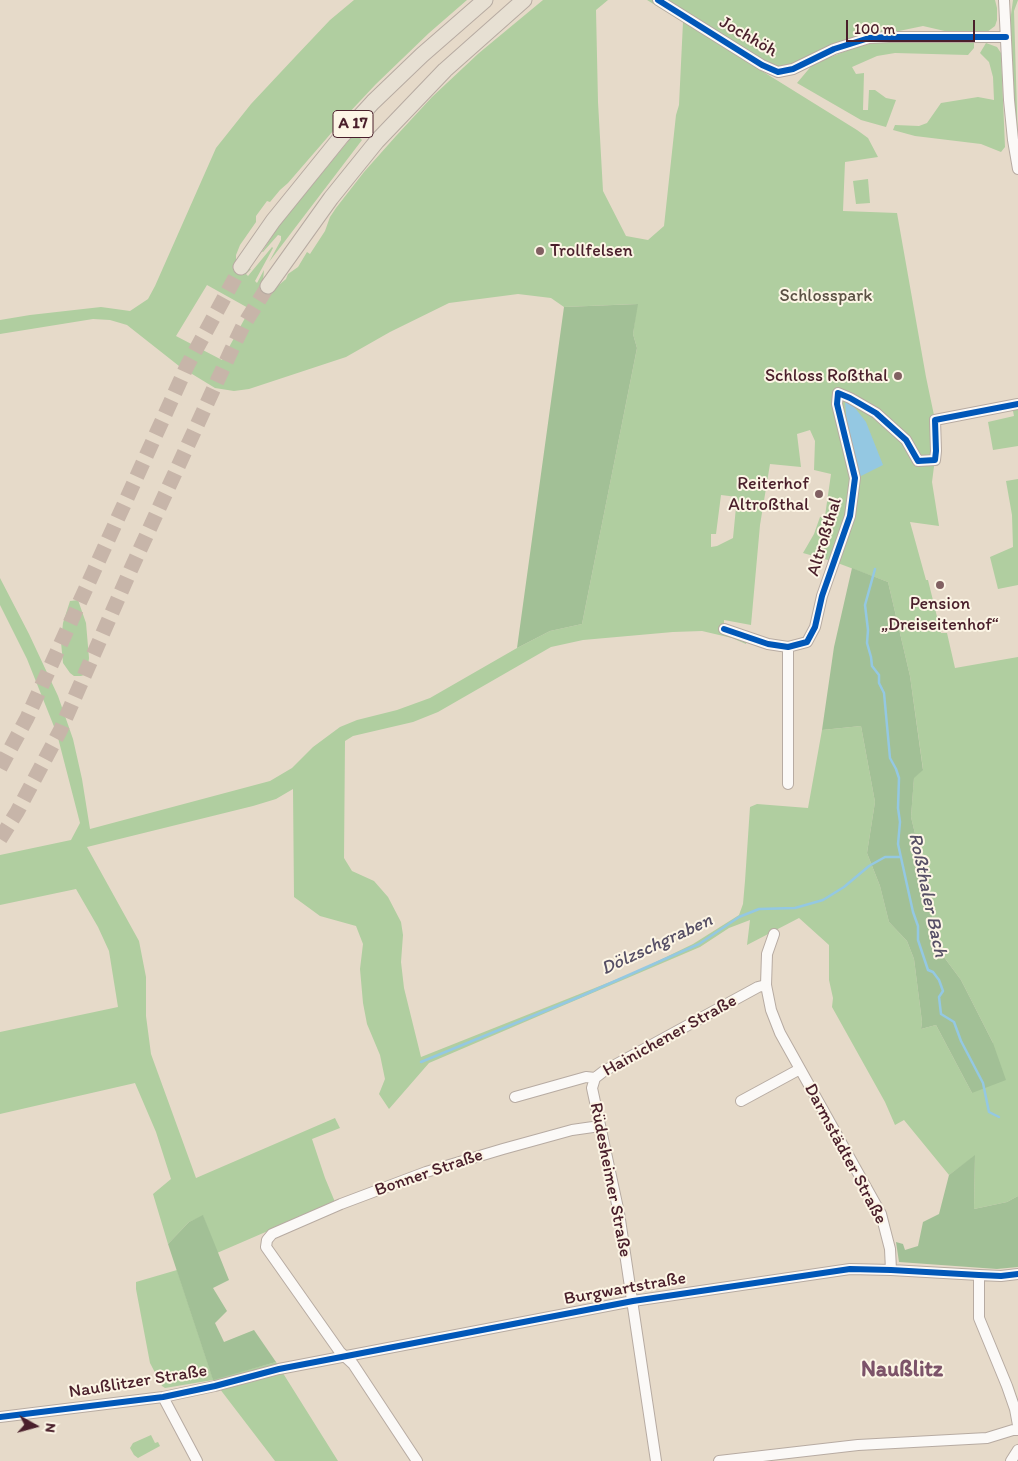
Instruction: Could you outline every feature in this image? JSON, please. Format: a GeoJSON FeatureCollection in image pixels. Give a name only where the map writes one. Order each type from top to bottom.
{"type":"FeatureCollection","features":[{"type":"Feature","properties":{"kind":"highway","name":"A 17"},"geometry":{"type":"LineString","coordinates":[[241,267],[273,221],[341,137],[373,102],[422,55],[485,0]]}},
{"type":"Feature","properties":{"kind":"highway","name":"A 17"},"geometry":{"type":"LineString","coordinates":[[268,286],[326,205],[377,141],[444,70],[524,0]]}},
{"type":"Feature","properties":{"kind":"street","name":"Jochhöh"},"geometry":{"type":"LineString","coordinates":[[658,0],[762,65],[778,72],[793,70],[834,49],[869,38],[1006,38]]}},
{"type":"Feature","properties":{"kind":"street"},"geometry":{"type":"LineString","coordinates":[[1004,0],[1013,140],[1018,169]]}},
{"type":"Feature","properties":{"kind":"street","name":"Altroßthal"},"geometry":{"type":"LineString","coordinates":[[788,647],[807,642],[815,627],[822,596],[850,516],[855,478],[837,404],[838,393],[876,413],[906,440],[918,461],[935,460],[935,420],[1018,404]]}},
{"type":"Feature","properties":{"kind":"street"},"geometry":{"type":"LineString","coordinates":[[724,629],[768,644],[788,647],[788,784]]}},
{"type":"Feature","properties":{"kind":"street","name":"Darmstädter Straße"},"geometry":{"type":"LineString","coordinates":[[774,934],[767,954],[766,985],[771,1010],[780,1033],[881,1214],[890,1249],[891,1270]]}},
{"type":"Feature","properties":{"kind":"street","name":"Hainichener Straße"},"geometry":{"type":"LineString","coordinates":[[515,1097],[586,1077],[595,1078],[604,1071],[766,985]]}},
{"type":"Feature","properties":{"kind":"street","name":"Darmstädter Straße"},"geometry":{"type":"LineString","coordinates":[[741,1101],[800,1069]]}},
{"type":"Feature","properties":{"kind":"street","name":"Rüdesheimer Straße"},"geometry":{"type":"LineString","coordinates":[[595,1078],[592,1088],[619,1213],[656,1461]]}},
{"type":"Feature","properties":{"kind":"street","name":"Bonner Straße"},"geometry":{"type":"LineString","coordinates":[[347,1357],[340,1352],[266,1247],[266,1240],[272,1234],[341,1204],[426,1172],[572,1130],[600,1126]]}},
{"type":"Feature","properties":{"kind":"street","name":"Burgwartstraße"},"geometry":{"type":"LineString","coordinates":[[279,1369],[633,1301],[850,1269],[1001,1276],[1018,1274]]}},
{"type":"Feature","properties":{"kind":"street"},"geometry":{"type":"LineString","coordinates":[[978,1275],[979,1318],[1007,1386],[1018,1425]]}},
{"type":"Feature","properties":{"kind":"street"},"geometry":{"type":"LineString","coordinates":[[347,1357],[417,1461]]}},
{"type":"Feature","properties":{"kind":"street","name":"Naußlitzer Straße"},"geometry":{"type":"LineString","coordinates":[[0,1417],[164,1397],[216,1386],[279,1369]]}},
{"type":"Feature","properties":{"kind":"street"},"geometry":{"type":"LineString","coordinates":[[164,1397],[197,1461]]}},
{"type":"Feature","properties":{"kind":"street"},"geometry":{"type":"LineString","coordinates":[[719,1461],[858,1445],[987,1438],[1018,1430]]}},
{"type":"Feature","properties":{"kind":"street"},"geometry":{"type":"LineString","coordinates":[[1011,1461],[1018,1450]]}},
{"type":"Feature","properties":{"kind":"green space","name":"Schlosspark"},"geometry":{"type":"Polygon","coordinates":[[[354,0],[467,0],[429,33],[376,84],[288,183],[270,202],[267,201],[256,216],[256,222],[240,245],[236,255],[236,262],[251,269],[246,274],[248,276],[272,247],[255,281],[257,283],[264,270],[263,281],[274,288],[298,267],[307,252],[310,254],[325,231],[330,217],[336,208],[364,172],[432,97],[479,53],[543,0],[608,0],[596,10],[598,102],[603,191],[626,236],[648,240],[664,226],[676,115],[679,105],[683,22],[647,0],[995,0],[997,20],[995,26],[987,32],[949,32],[923,26],[899,31],[867,34],[783,72],[691,22],[688,25],[868,138],[878,157],[845,162],[843,211],[897,213],[935,420],[936,451],[932,482],[939,526],[910,522],[926,580],[928,580],[941,633],[947,633],[955,668],[1018,657],[1018,1196],[1007,1202],[974,1209],[975,1156],[949,1175],[904,1120],[895,1125],[885,1102],[832,1007],[833,998],[829,980],[829,945],[799,918],[747,945],[750,920],[729,928],[700,947],[429,1063],[389,1109],[379,1094],[385,1079],[380,1055],[367,1024],[363,1003],[360,969],[363,944],[356,926],[320,916],[294,897],[293,789],[276,799],[253,806],[87,847],[139,941],[146,977],[146,1016],[151,1054],[196,1178],[335,1118],[340,1128],[312,1139],[335,1202],[217,1253],[203,1216],[189,1222],[168,1244],[153,1194],[171,1179],[156,1132],[135,1083],[0,1114],[0,1032],[118,1007],[109,951],[98,927],[76,889],[0,905],[0,855],[71,840],[80,823],[57,734],[27,659],[0,605],[0,578],[58,696],[73,739],[90,829],[270,781],[292,768],[313,747],[340,727],[430,698],[550,631],[582,624],[637,348],[633,334],[637,304],[564,307],[551,298],[518,294],[449,303],[390,332],[346,357],[249,389],[234,391],[215,388],[179,366],[127,325],[110,320],[93,319],[0,334],[0,320],[101,307],[130,311],[148,299],[216,148],[251,104],[330,20],[354,0]],[[207,285],[176,336],[222,360],[250,309],[207,285]],[[810,430],[797,434],[801,467],[770,464],[760,525],[751,625],[724,620],[724,629],[748,637],[746,644],[732,638],[702,631],[583,640],[551,647],[438,712],[413,722],[353,736],[345,741],[344,858],[352,871],[374,881],[388,897],[401,922],[403,935],[401,962],[404,988],[421,1057],[635,972],[693,944],[739,915],[743,904],[750,807],[757,804],[808,808],[822,730],[861,726],[875,802],[867,853],[880,886],[889,922],[907,941],[914,959],[922,1022],[921,1029],[936,1025],[972,1093],[993,1043],[961,980],[938,949],[925,875],[911,817],[914,777],[923,769],[910,676],[888,582],[835,562],[803,553],[814,534],[820,517],[825,516],[831,474],[814,470],[815,441],[810,430]],[[721,495],[716,534],[711,534],[711,547],[733,538],[737,497],[721,495]]]}},
{"type":"Feature","properties":{"kind":"green space"},"geometry":{"type":"Polygon","coordinates":[[[1013,0],[1018,0],[1014,11],[1018,145],[1010,22],[1013,0]]]}},
{"type":"Feature","properties":{"kind":"green space"},"geometry":{"type":"Polygon","coordinates":[[[878,42],[974,43],[974,48],[968,55],[895,53],[877,56],[852,67],[856,74],[864,73],[863,110],[868,110],[869,90],[875,90],[886,98],[896,100],[886,127],[861,120],[797,83],[813,64],[856,47],[878,42]]]}},
{"type":"Feature","properties":{"kind":"green space"},"geometry":{"type":"Polygon","coordinates":[[[986,43],[997,47],[1001,53],[1005,147],[1001,152],[981,144],[915,136],[893,130],[895,125],[919,126],[927,123],[941,103],[978,97],[994,100],[993,77],[989,62],[980,53],[986,43]]]}},
{"type":"Feature","properties":{"kind":"green space"},"geometry":{"type":"Polygon","coordinates":[[[355,133],[362,140],[269,262],[281,240],[281,236],[278,235],[262,252],[279,225],[355,133]]]}},
{"type":"Feature","properties":{"kind":"green space"},"geometry":{"type":"Polygon","coordinates":[[[868,179],[870,203],[856,204],[853,181],[868,179]]]}},
{"type":"Feature","properties":{"kind":"green space"},"geometry":{"type":"Polygon","coordinates":[[[638,304],[633,334],[637,348],[582,624],[550,631],[517,648],[564,307],[638,304]]]}},
{"type":"Feature","properties":{"kind":"green space"},"geometry":{"type":"Polygon","coordinates":[[[1018,404],[1018,446],[993,450],[988,422],[1014,416],[1012,406],[1018,404]]]}},
{"type":"Feature","properties":{"kind":"green space"},"geometry":{"type":"Polygon","coordinates":[[[1018,479],[1018,585],[998,589],[990,557],[1013,547],[1012,515],[1006,481],[1018,479]]]}},
{"type":"Feature","properties":{"kind":"green space"},"geometry":{"type":"Polygon","coordinates":[[[852,568],[888,582],[910,676],[923,770],[914,778],[911,817],[925,875],[938,949],[961,980],[993,1043],[1006,1080],[972,1093],[936,1025],[921,1029],[922,1022],[914,959],[907,941],[889,922],[880,886],[867,853],[875,802],[861,726],[822,730],[834,647],[852,568]]]}},
{"type":"Feature","properties":{"kind":"green space"},"geometry":{"type":"Polygon","coordinates":[[[78,600],[86,623],[89,658],[87,674],[74,676],[63,663],[61,642],[63,623],[70,601],[78,600]]]}},
{"type":"Feature","properties":{"kind":"green space"},"geometry":{"type":"Polygon","coordinates":[[[975,1155],[974,1209],[1007,1202],[1018,1196],[1018,1267],[997,1269],[899,1262],[896,1242],[903,1244],[905,1250],[918,1246],[923,1222],[939,1214],[949,1175],[975,1155]]]}},
{"type":"Feature","properties":{"kind":"green space"},"geometry":{"type":"Polygon","coordinates":[[[203,1215],[229,1280],[213,1288],[227,1311],[215,1323],[224,1342],[254,1330],[276,1362],[213,1380],[168,1244],[189,1222],[203,1215]]]}},
{"type":"Feature","properties":{"kind":"green space"},"geometry":{"type":"Polygon","coordinates":[[[177,1270],[213,1379],[276,1362],[338,1461],[275,1461],[213,1380],[165,1388],[162,1386],[150,1363],[136,1282],[177,1270]]]}},
{"type":"Feature","properties":{"kind":"green space"},"geometry":{"type":"Polygon","coordinates":[[[151,1435],[155,1443],[158,1442],[160,1446],[138,1458],[130,1448],[133,1443],[151,1435]]]}},
{"type":"Feature","properties":{"kind":"water"},"geometry":{"type":"Polygon","coordinates":[[[845,402],[852,404],[866,422],[883,465],[859,477],[848,436],[845,402]]]}},
{"type":"Feature","properties":{"kind":"waterway","name":"Roßthaler Bach"},"geometry":{"type":"LineString","coordinates":[[875,569],[865,605],[868,630],[867,643],[872,666],[879,675],[879,683],[884,693],[890,758],[899,778],[898,808],[900,822],[898,844],[913,912],[918,926],[918,940],[928,970],[933,972],[939,980],[943,991],[939,997],[941,1014],[954,1022],[961,1041],[983,1083],[989,1112],[999,1117]]}},
{"type":"Feature","properties":{"kind":"waterway","name":"Dölzschgraben"},"geometry":{"type":"LineString","coordinates":[[421,1062],[579,997],[699,944],[739,917],[759,909],[795,908],[823,900],[844,887],[869,866],[885,857],[901,857]]}},
{"type":"Feature","properties":{"kind":"tunnel"},"geometry":{"type":"LineString","coordinates":[[0,768],[27,718],[187,366],[241,267]]}},
{"type":"Feature","properties":{"kind":"tunnel"},"geometry":{"type":"LineString","coordinates":[[0,839],[17,812],[60,731],[131,569],[231,351],[243,326],[268,286]]}},
{"type":"Feature","properties":{"kind":"cycle path"},"geometry":{"type":"LineString","coordinates":[[658,0],[762,65],[778,72],[793,69],[834,49],[869,38],[1006,37]]}},
{"type":"Feature","properties":{"kind":"cycle path"},"geometry":{"type":"LineString","coordinates":[[724,629],[768,644],[788,647],[807,642],[815,627],[822,596],[850,516],[855,478],[837,404],[838,393],[876,413],[906,440],[918,461],[935,460],[935,420],[1018,404]]}},
{"type":"Feature","properties":{"kind":"cycle path"},"geometry":{"type":"LineString","coordinates":[[0,1417],[163,1397],[215,1386],[279,1369],[633,1301],[850,1269],[1001,1276],[1018,1274]]}},
{"type":"Feature","properties":{"kind":"place","name":"Trollfelsen"},"geometry":{"type":"Point","coordinates":[540,251]}},
{"type":"Feature","properties":{"kind":"place","name":"Schloss Roßthal"},"geometry":{"type":"Point","coordinates":[898,376]}},
{"type":"Feature","properties":{"kind":"place","name":"Reiterhof Altroßthal"},"geometry":{"type":"Point","coordinates":[819,494]}},
{"type":"Feature","properties":{"kind":"place","name":"Pension „Dreiseitenhof“"},"geometry":{"type":"Point","coordinates":[940,585]}},
{"type":"Feature","properties":{"kind":"district","name":"Naußlitz"},"geometry":{"type":"Point","coordinates":[902,1370]}}]}
